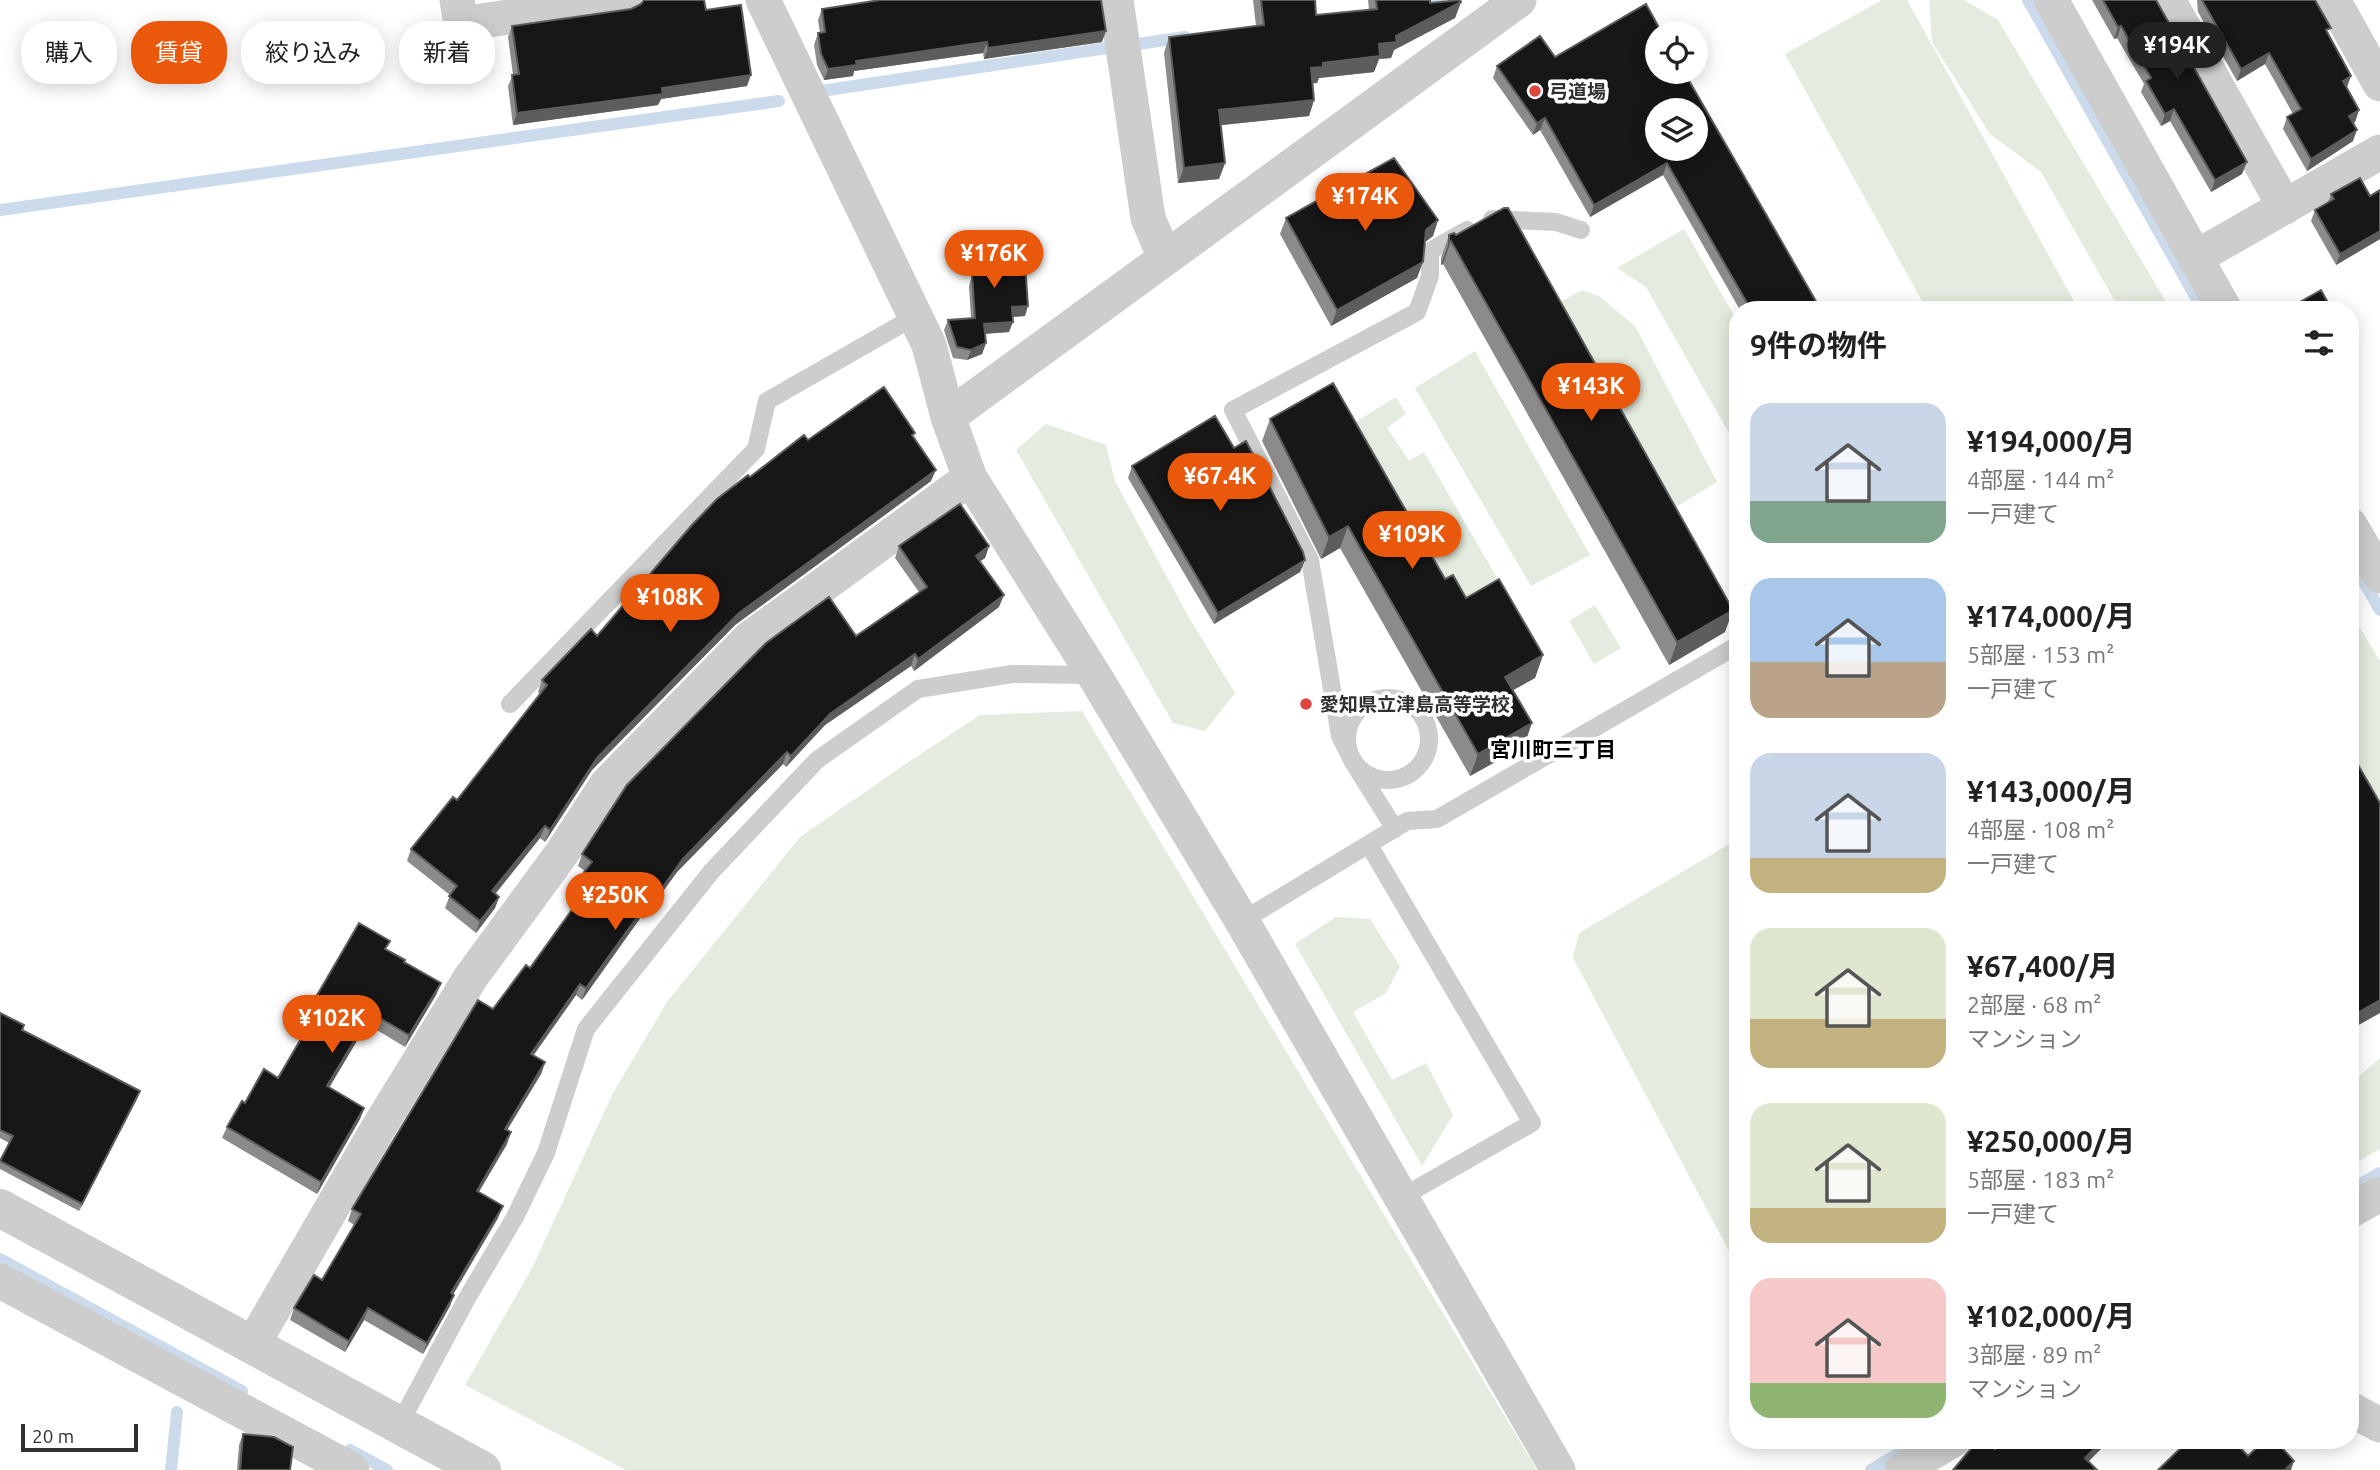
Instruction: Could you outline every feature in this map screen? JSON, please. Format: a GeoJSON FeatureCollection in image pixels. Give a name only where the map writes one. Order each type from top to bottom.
{"type":"FeatureCollection","features":[{"type":"Feature","properties":{"kind":"street"},"geometry":{"type":"LineString","coordinates":[[457,0],[461,24],[624,0]]}},
{"type":"Feature","properties":{"kind":"street"},"geometry":{"type":"LineString","coordinates":[[763,0],[929,345],[948,417],[970,478],[1094,675],[1242,921],[1558,1470]]}},
{"type":"Feature","properties":{"kind":"street"},"geometry":{"type":"LineString","coordinates":[[1116,0],[1148,218],[1165,258]]}},
{"type":"Feature","properties":{"kind":"street"},"geometry":{"type":"LineString","coordinates":[[948,417],[1519,0]]}},
{"type":"Feature","properties":{"kind":"street"},"geometry":{"type":"LineString","coordinates":[[2051,0],[2220,301]]}},
{"type":"Feature","properties":{"kind":"street"},"geometry":{"type":"LineString","coordinates":[[2168,0],[2285,207]]}},
{"type":"Feature","properties":{"kind":"street"},"geometry":{"type":"LineString","coordinates":[[2333,0],[2380,84]]}},
{"type":"Feature","properties":{"kind":"street"},"geometry":{"type":"LineString","coordinates":[[2195,258],[2380,152]]}},
{"type":"Feature","properties":{"kind":"street"},"geometry":{"type":"LineString","coordinates":[[253,1344],[377,1130],[471,977],[562,853],[607,783],[749,639],[970,478]]}},
{"type":"Feature","properties":{"kind":"street"},"geometry":{"type":"LineString","coordinates":[[2359,540],[2380,576]]}},
{"type":"Feature","properties":{"kind":"street"},"geometry":{"type":"LineString","coordinates":[[2359,1206],[2380,1194]]}},
{"type":"Feature","properties":{"kind":"street"},"geometry":{"type":"LineString","coordinates":[[0,1208],[480,1470]]}},
{"type":"Feature","properties":{"kind":"street"},"geometry":{"type":"LineString","coordinates":[[0,1281],[352,1470]]}},
{"type":"Feature","properties":{"kind":"street"},"geometry":{"type":"LineString","coordinates":[[2359,1414],[2380,1425]]}},
{"type":"Feature","properties":{"kind":"street"},"geometry":{"type":"LineString","coordinates":[[1902,1470],[1938,1449]]}},
{"type":"Feature","properties":{"kind":"lane"},"geometry":{"type":"LineString","coordinates":[[1395,829],[1340,737],[1310,560],[1233,410],[1417,312],[1430,276],[1430,251],[1487,218],[1556,222],[1581,230]]}},
{"type":"Feature","properties":{"kind":"lane"},"geometry":{"type":"LineString","coordinates":[[510,704],[756,449],[767,401],[916,316]]}},
{"type":"Feature","properties":{"kind":"lane"},"geometry":{"type":"LineString","coordinates":[[1242,921],[1407,821],[1437,819],[1729,650]]}},
{"type":"Feature","properties":{"kind":"lane"},"geometry":{"type":"LineString","coordinates":[[399,1425],[466,1300],[515,1217],[546,1153],[586,1029],[711,872],[817,760],[918,689],[1012,674],[1094,675]]}},
{"type":"Feature","properties":{"kind":"lane"},"geometry":{"type":"LineString","coordinates":[[1384,698],[1398,699],[1412,705],[1421,714],[1430,739],[1428,753],[1412,774],[1386,781],[1362,772],[1353,762],[1348,749],[1348,734],[1351,721],[1365,705],[1384,698]]}},
{"type":"Feature","properties":{"kind":"lane"},"geometry":{"type":"LineString","coordinates":[[1369,845],[1532,1123],[1402,1197]]}},
{"type":"Feature","properties":{"kind":"shaded area"},"geometry":{"type":"Polygon","coordinates":[[[1882,0],[1907,0],[2074,301],[1922,301],[1785,54],[1882,0]]]}},
{"type":"Feature","properties":{"kind":"shaded area"},"geometry":{"type":"Polygon","coordinates":[[[1929,0],[1964,0],[1998,20],[2166,301],[2115,301],[2041,172],[1990,134],[1932,42],[1929,0]]]}},
{"type":"Feature","properties":{"kind":"shaded area"},"geometry":{"type":"Polygon","coordinates":[[[1684,229],[1729,306],[1729,433],[1646,287],[1617,268],[1684,229]]]}},
{"type":"Feature","properties":{"kind":"shaded area"},"geometry":{"type":"Polygon","coordinates":[[[1582,290],[1600,297],[1635,326],[1717,482],[1666,513],[1548,309],[1582,290]]]}},
{"type":"Feature","properties":{"kind":"shaded area"},"geometry":{"type":"Polygon","coordinates":[[[1475,351],[1590,555],[1531,586],[1415,388],[1475,351]]]}},
{"type":"Feature","properties":{"kind":"shaded area"},"geometry":{"type":"Polygon","coordinates":[[[1396,397],[1406,414],[1387,428],[1409,461],[1424,452],[1503,588],[1463,610],[1351,425],[1396,397]]]}},
{"type":"Feature","properties":{"kind":"shaded area"},"geometry":{"type":"Polygon","coordinates":[[[1046,424],[1106,445],[1115,481],[1188,616],[1235,693],[1205,731],[1173,723],[1016,450],[1046,424]]]}},
{"type":"Feature","properties":{"kind":"shaded area"},"geometry":{"type":"Polygon","coordinates":[[[1595,605],[1621,648],[1594,664],[1569,621],[1595,605]]]}},
{"type":"Feature","properties":{"kind":"shaded area"},"geometry":{"type":"Polygon","coordinates":[[[2359,626],[2380,661],[2380,819],[2359,780],[2359,626]]]}},
{"type":"Feature","properties":{"kind":"shaded area"},"geometry":{"type":"Polygon","coordinates":[[[1082,711],[1537,1470],[626,1470],[465,1385],[532,1268],[613,1093],[667,1002],[800,837],[980,715],[1082,711]]]}},
{"type":"Feature","properties":{"kind":"shaded area"},"geometry":{"type":"Polygon","coordinates":[[[1729,844],[1729,1251],[1573,958],[1579,933],[1729,844]]]}},
{"type":"Feature","properties":{"kind":"shaded area"},"geometry":{"type":"Polygon","coordinates":[[[1336,917],[1370,919],[1400,966],[1386,993],[1353,1012],[1392,1080],[1426,1063],[1453,1115],[1422,1166],[1295,944],[1336,917]]]}},
{"type":"Feature","properties":{"kind":"shaded area"},"geometry":{"type":"Polygon","coordinates":[[[2380,1058],[2380,1149],[2359,1161],[2359,1076],[2380,1058]]]}},
{"type":"Feature","properties":{"kind":"building"},"geometry":{"type":"Polygon","coordinates":[[[644,0],[704,0],[706,10],[741,5],[751,75],[662,88],[663,94],[517,113],[512,75],[519,74],[512,26],[631,9],[644,0]]]}},
{"type":"Feature","properties":{"kind":"building"},"geometry":{"type":"Polygon","coordinates":[[[880,0],[1101,0],[1106,31],[988,48],[987,42],[856,61],[857,65],[828,69],[821,54],[818,33],[825,32],[822,9],[880,0]]]}},
{"type":"Feature","properties":{"kind":"building"},"geometry":{"type":"Polygon","coordinates":[[[1261,0],[1315,0],[1316,15],[1377,9],[1376,0],[1461,2],[1396,36],[1397,42],[1379,44],[1380,56],[1323,63],[1323,67],[1311,68],[1314,100],[1219,110],[1225,163],[1184,168],[1169,37],[1264,25],[1261,0]]]}},
{"type":"Feature","properties":{"kind":"building"},"geometry":{"type":"Polygon","coordinates":[[[2103,0],[2156,0],[2247,162],[2215,180],[2174,109],[2165,114],[2146,81],[2151,78],[2103,0]]]}},
{"type":"Feature","properties":{"kind":"building"},"geometry":{"type":"Polygon","coordinates":[[[2202,0],[2315,0],[2331,28],[2326,30],[2351,76],[2343,81],[2359,110],[2349,116],[2357,130],[2311,159],[2287,117],[2301,109],[2269,53],[2241,69],[2202,0]]]}},
{"type":"Feature","properties":{"kind":"building"},"geometry":{"type":"Polygon","coordinates":[[[1646,4],[1655,21],[1645,21],[1645,84],[1691,84],[1699,98],[1645,98],[1645,161],[1708,161],[1708,114],[1816,301],[1746,301],[1667,163],[1594,205],[1545,118],[1537,123],[1497,66],[1540,36],[1555,57],[1646,4]]]}},
{"type":"Feature","properties":{"kind":"building"},"geometry":{"type":"Polygon","coordinates":[[[1394,158],[1438,220],[1426,230],[1423,262],[1337,310],[1286,218],[1394,158]]]}},
{"type":"Feature","properties":{"kind":"building"},"geometry":{"type":"Polygon","coordinates":[[[2360,178],[2370,196],[2380,190],[2380,231],[2340,254],[2315,210],[2334,199],[2331,194],[2360,178]]]}},
{"type":"Feature","properties":{"kind":"building"},"geometry":{"type":"Polygon","coordinates":[[[1508,208],[1729,603],[1729,612],[1677,642],[1451,241],[1449,242],[1449,235],[1456,235],[1508,208]]]}},
{"type":"Feature","properties":{"kind":"building"},"geometry":{"type":"Polygon","coordinates":[[[1023,235],[1028,306],[1012,307],[1013,322],[984,324],[986,343],[971,350],[957,347],[948,320],[975,318],[972,275],[983,274],[980,238],[1023,235]]]}},
{"type":"Feature","properties":{"kind":"building"},"geometry":{"type":"Polygon","coordinates":[[[2321,290],[2327,301],[2302,301],[2321,290]]]}},
{"type":"Feature","properties":{"kind":"building"},"geometry":{"type":"Polygon","coordinates":[[[1333,383],[1445,579],[1453,575],[1466,598],[1499,579],[1543,655],[1505,677],[1532,723],[1478,754],[1348,526],[1329,537],[1270,419],[1333,383]]]}},
{"type":"Feature","properties":{"kind":"building"},"geometry":{"type":"Polygon","coordinates":[[[884,387],[936,470],[739,613],[597,758],[550,830],[545,826],[492,891],[499,897],[480,921],[449,896],[457,886],[411,849],[453,797],[457,800],[547,685],[542,680],[591,629],[597,636],[717,499],[804,435],[808,440],[884,387]]]}},
{"type":"Feature","properties":{"kind":"building"},"geometry":{"type":"Polygon","coordinates":[[[1215,416],[1234,448],[1246,441],[1305,560],[1218,613],[1132,466],[1215,416]]]}},
{"type":"Feature","properties":{"kind":"building"},"geometry":{"type":"Polygon","coordinates":[[[960,504],[989,546],[976,556],[1004,595],[918,659],[915,654],[830,714],[791,756],[787,752],[682,860],[586,988],[580,984],[531,1054],[545,1062],[505,1129],[511,1132],[477,1191],[503,1206],[451,1293],[454,1295],[427,1343],[368,1308],[349,1341],[294,1308],[314,1275],[322,1280],[361,1214],[352,1209],[478,1000],[493,1009],[526,965],[530,968],[594,879],[584,872],[592,862],[582,854],[627,785],[766,643],[829,597],[856,636],[927,587],[899,546],[960,504]]]}},
{"type":"Feature","properties":{"kind":"building"},"geometry":{"type":"Polygon","coordinates":[[[2359,767],[2380,803],[2380,1000],[2359,1012],[2359,767]]]}},
{"type":"Feature","properties":{"kind":"building"},"geometry":{"type":"Polygon","coordinates":[[[359,923],[390,941],[385,949],[441,983],[409,1035],[371,1013],[327,1086],[364,1108],[321,1182],[227,1127],[242,1101],[245,1103],[264,1069],[278,1078],[312,1020],[305,1016],[359,923]]]}},
{"type":"Feature","properties":{"kind":"building"},"geometry":{"type":"Polygon","coordinates":[[[0,1013],[24,1025],[22,1030],[140,1091],[82,1204],[0,1161],[13,1136],[0,1130],[0,1013]]]}},
{"type":"Feature","properties":{"kind":"building"},"geometry":{"type":"Polygon","coordinates":[[[243,1434],[274,1437],[293,1447],[290,1470],[240,1470],[243,1434]]]}},
{"type":"Feature","properties":{"kind":"building"},"geometry":{"type":"Polygon","coordinates":[[[1970,1449],[2094,1449],[2085,1458],[2097,1470],[1953,1470],[1970,1449]]]}},
{"type":"Feature","properties":{"kind":"building"},"geometry":{"type":"Polygon","coordinates":[[[2180,1449],[2241,1449],[2248,1456],[2255,1449],[2283,1449],[2294,1461],[2285,1470],[2158,1470],[2180,1449]]]}},
{"type":"Feature","properties":{"kind":"waterway"},"geometry":{"type":"LineString","coordinates":[[2028,0],[2198,301]]}},
{"type":"Feature","properties":{"kind":"waterway"},"geometry":{"type":"LineString","coordinates":[[1415,4],[1439,1]]}},
{"type":"Feature","properties":{"kind":"waterway"},"geometry":{"type":"LineString","coordinates":[[1138,44],[1185,37]]}},
{"type":"Feature","properties":{"kind":"waterway"},"geometry":{"type":"LineString","coordinates":[[821,91],[1107,48]]}},
{"type":"Feature","properties":{"kind":"waterway"},"geometry":{"type":"LineString","coordinates":[[0,210],[779,101]]}},
{"type":"Feature","properties":{"kind":"waterway"},"geometry":{"type":"LineString","coordinates":[[2359,574],[2380,610]]}},
{"type":"Feature","properties":{"kind":"waterway"},"geometry":{"type":"LineString","coordinates":[[2359,1185],[2380,1173]]}},
{"type":"Feature","properties":{"kind":"waterway"},"geometry":{"type":"LineString","coordinates":[[0,1259],[242,1391]]}},
{"type":"Feature","properties":{"kind":"waterway"},"geometry":{"type":"LineString","coordinates":[[171,1470],[177,1412]]}},
{"type":"Feature","properties":{"kind":"waterway"},"geometry":{"type":"LineString","coordinates":[[350,1450],[387,1470]]}},
{"type":"Feature","properties":{"kind":"waterway"},"geometry":{"type":"LineString","coordinates":[[1871,1470],[1903,1451]]}},
{"type":"Feature","properties":{"kind":"place","name":"弓道場"},"geometry":{"type":"Point","coordinates":[1535,91]}},
{"type":"Feature","properties":{"kind":"place","name":"愛知県立津島高等学校"},"geometry":{"type":"Point","coordinates":[1306,704]}},
{"type":"Feature","properties":{"kind":"district","name":"宮川町三丁目"},"geometry":{"type":"Point","coordinates":[1553,749]}}]}
